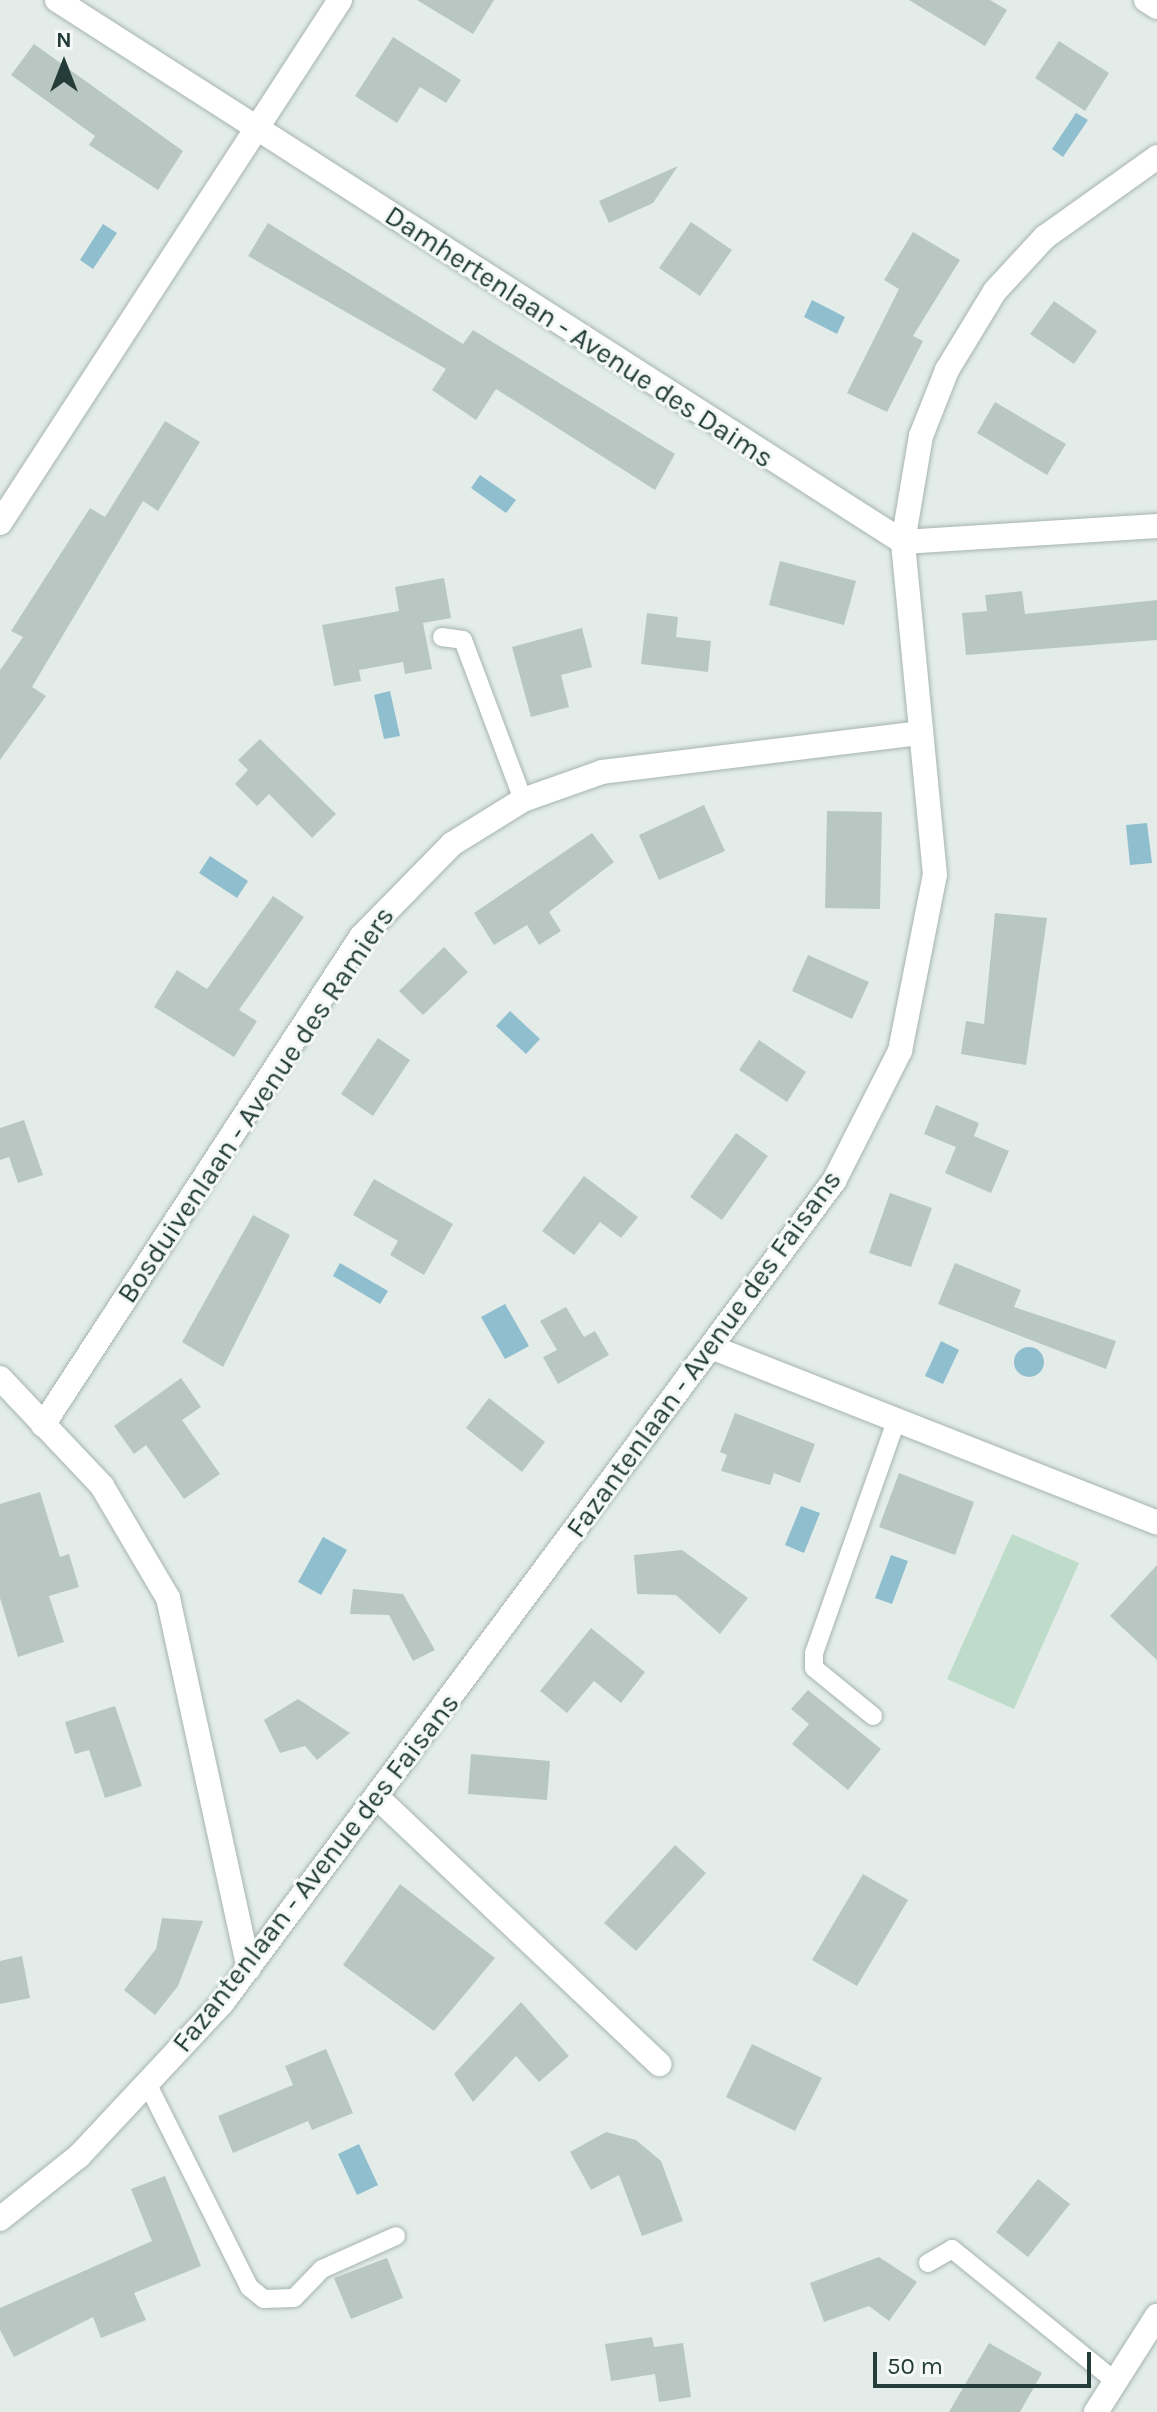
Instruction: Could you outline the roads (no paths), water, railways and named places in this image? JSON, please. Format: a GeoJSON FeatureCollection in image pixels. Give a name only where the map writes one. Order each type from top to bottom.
{"type":"FeatureCollection","features":[{"type":"Feature","properties":{"kind":"street","name":"Damhertenlaan - Avenue des Daims"},"geometry":{"type":"LineString","coordinates":[[57,0],[903,542]]}},
{"type":"Feature","properties":{"kind":"street"},"geometry":{"type":"LineString","coordinates":[[0,523],[340,0]]}},
{"type":"Feature","properties":{"kind":"street"},"geometry":{"type":"LineString","coordinates":[[1146,0],[1157,7]]}},
{"type":"Feature","properties":{"kind":"street","name":"Fazantenlaan - Avenue des Faisans"},"geometry":{"type":"LineString","coordinates":[[0,2219],[149,2087],[249,1968],[379,1799],[834,1181],[900,1051],[935,875],[903,542],[921,436],[971,326],[1045,237],[1157,157]]}},
{"type":"Feature","properties":{"kind":"street"},"geometry":{"type":"LineString","coordinates":[[903,542],[1157,526]]}},
{"type":"Feature","properties":{"kind":"street","name":"Bosduivenlaan - Avenue des Ramiers"},"geometry":{"type":"LineString","coordinates":[[43,1425],[361,937],[419,871],[523,800],[624,768],[920,733]]}},
{"type":"Feature","properties":{"kind":"street"},"geometry":{"type":"LineString","coordinates":[[711,1347],[1157,1523]]}},
{"type":"Feature","properties":{"kind":"street"},"geometry":{"type":"LineString","coordinates":[[0,1378],[111,1498],[168,1598],[249,1968]]}},
{"type":"Feature","properties":{"kind":"street"},"geometry":{"type":"LineString","coordinates":[[379,1799],[659,2064]]}},
{"type":"Feature","properties":{"kind":"street"},"geometry":{"type":"LineString","coordinates":[[1099,2411],[1157,2316]]}},
{"type":"Feature","properties":{"kind":"lane"},"geometry":{"type":"LineString","coordinates":[[442,637],[463,640],[523,800]]}},
{"type":"Feature","properties":{"kind":"lane"},"geometry":{"type":"LineString","coordinates":[[873,1716],[814,1668],[814,1653],[896,1422]]}},
{"type":"Feature","properties":{"kind":"lane"},"geometry":{"type":"LineString","coordinates":[[149,2087],[249,2287],[264,2299],[294,2298],[322,2269],[396,2236]]}},
{"type":"Feature","properties":{"kind":"lane"},"geometry":{"type":"LineString","coordinates":[[928,2263],[952,2249],[1115,2381]]}},
{"type":"Feature","properties":{"kind":"water"},"geometry":{"type":"Polygon","coordinates":[[[1076,113],[1088,120],[1063,157],[1052,149],[1076,113]]]}},
{"type":"Feature","properties":{"kind":"water"},"geometry":{"type":"Polygon","coordinates":[[[103,224],[117,233],[93,269],[80,260],[103,224]]]}},
{"type":"Feature","properties":{"kind":"water"},"geometry":{"type":"Polygon","coordinates":[[[812,300],[845,317],[837,334],[804,317],[812,300]]]}},
{"type":"Feature","properties":{"kind":"water"},"geometry":{"type":"Polygon","coordinates":[[[480,475],[516,500],[506,513],[471,488],[480,475]]]}},
{"type":"Feature","properties":{"kind":"water"},"geometry":{"type":"Polygon","coordinates":[[[390,691],[400,736],[384,739],[374,695],[390,691]]]}},
{"type":"Feature","properties":{"kind":"water"},"geometry":{"type":"Polygon","coordinates":[[[1147,823],[1152,863],[1130,865],[1126,825],[1147,823]]]}},
{"type":"Feature","properties":{"kind":"water"},"geometry":{"type":"Polygon","coordinates":[[[210,856],[248,881],[237,898],[199,873],[210,856]]]}},
{"type":"Feature","properties":{"kind":"water"},"geometry":{"type":"Polygon","coordinates":[[[510,1011],[540,1039],[526,1054],[496,1026],[510,1011]]]}},
{"type":"Feature","properties":{"kind":"water"},"geometry":{"type":"Polygon","coordinates":[[[340,1263],[388,1291],[380,1304],[333,1276],[340,1263]]]}},
{"type":"Feature","properties":{"kind":"water"},"geometry":{"type":"Polygon","coordinates":[[[505,1304],[529,1346],[505,1359],[481,1317],[505,1304]]]}},
{"type":"Feature","properties":{"kind":"water"},"geometry":{"type":"Polygon","coordinates":[[[941,1341],[959,1350],[943,1384],[925,1376],[941,1341]]]}},
{"type":"Feature","properties":{"kind":"water"},"geometry":{"type":"Polygon","coordinates":[[[1029,1347],[1035,1348],[1043,1356],[1043,1368],[1035,1376],[1029,1377],[1023,1376],[1015,1368],[1014,1362],[1015,1356],[1023,1348],[1029,1347]]]}},
{"type":"Feature","properties":{"kind":"water"},"geometry":{"type":"Polygon","coordinates":[[[801,1506],[820,1513],[804,1553],[785,1545],[801,1506]]]}},
{"type":"Feature","properties":{"kind":"water"},"geometry":{"type":"Polygon","coordinates":[[[323,1537],[347,1550],[321,1595],[298,1582],[323,1537]]]}},
{"type":"Feature","properties":{"kind":"water"},"geometry":{"type":"Polygon","coordinates":[[[891,1555],[908,1561],[892,1604],[875,1598],[891,1555]]]}},
{"type":"Feature","properties":{"kind":"water"},"geometry":{"type":"Polygon","coordinates":[[[359,2144],[378,2185],[357,2195],[338,2154],[359,2144]]]}}]}
